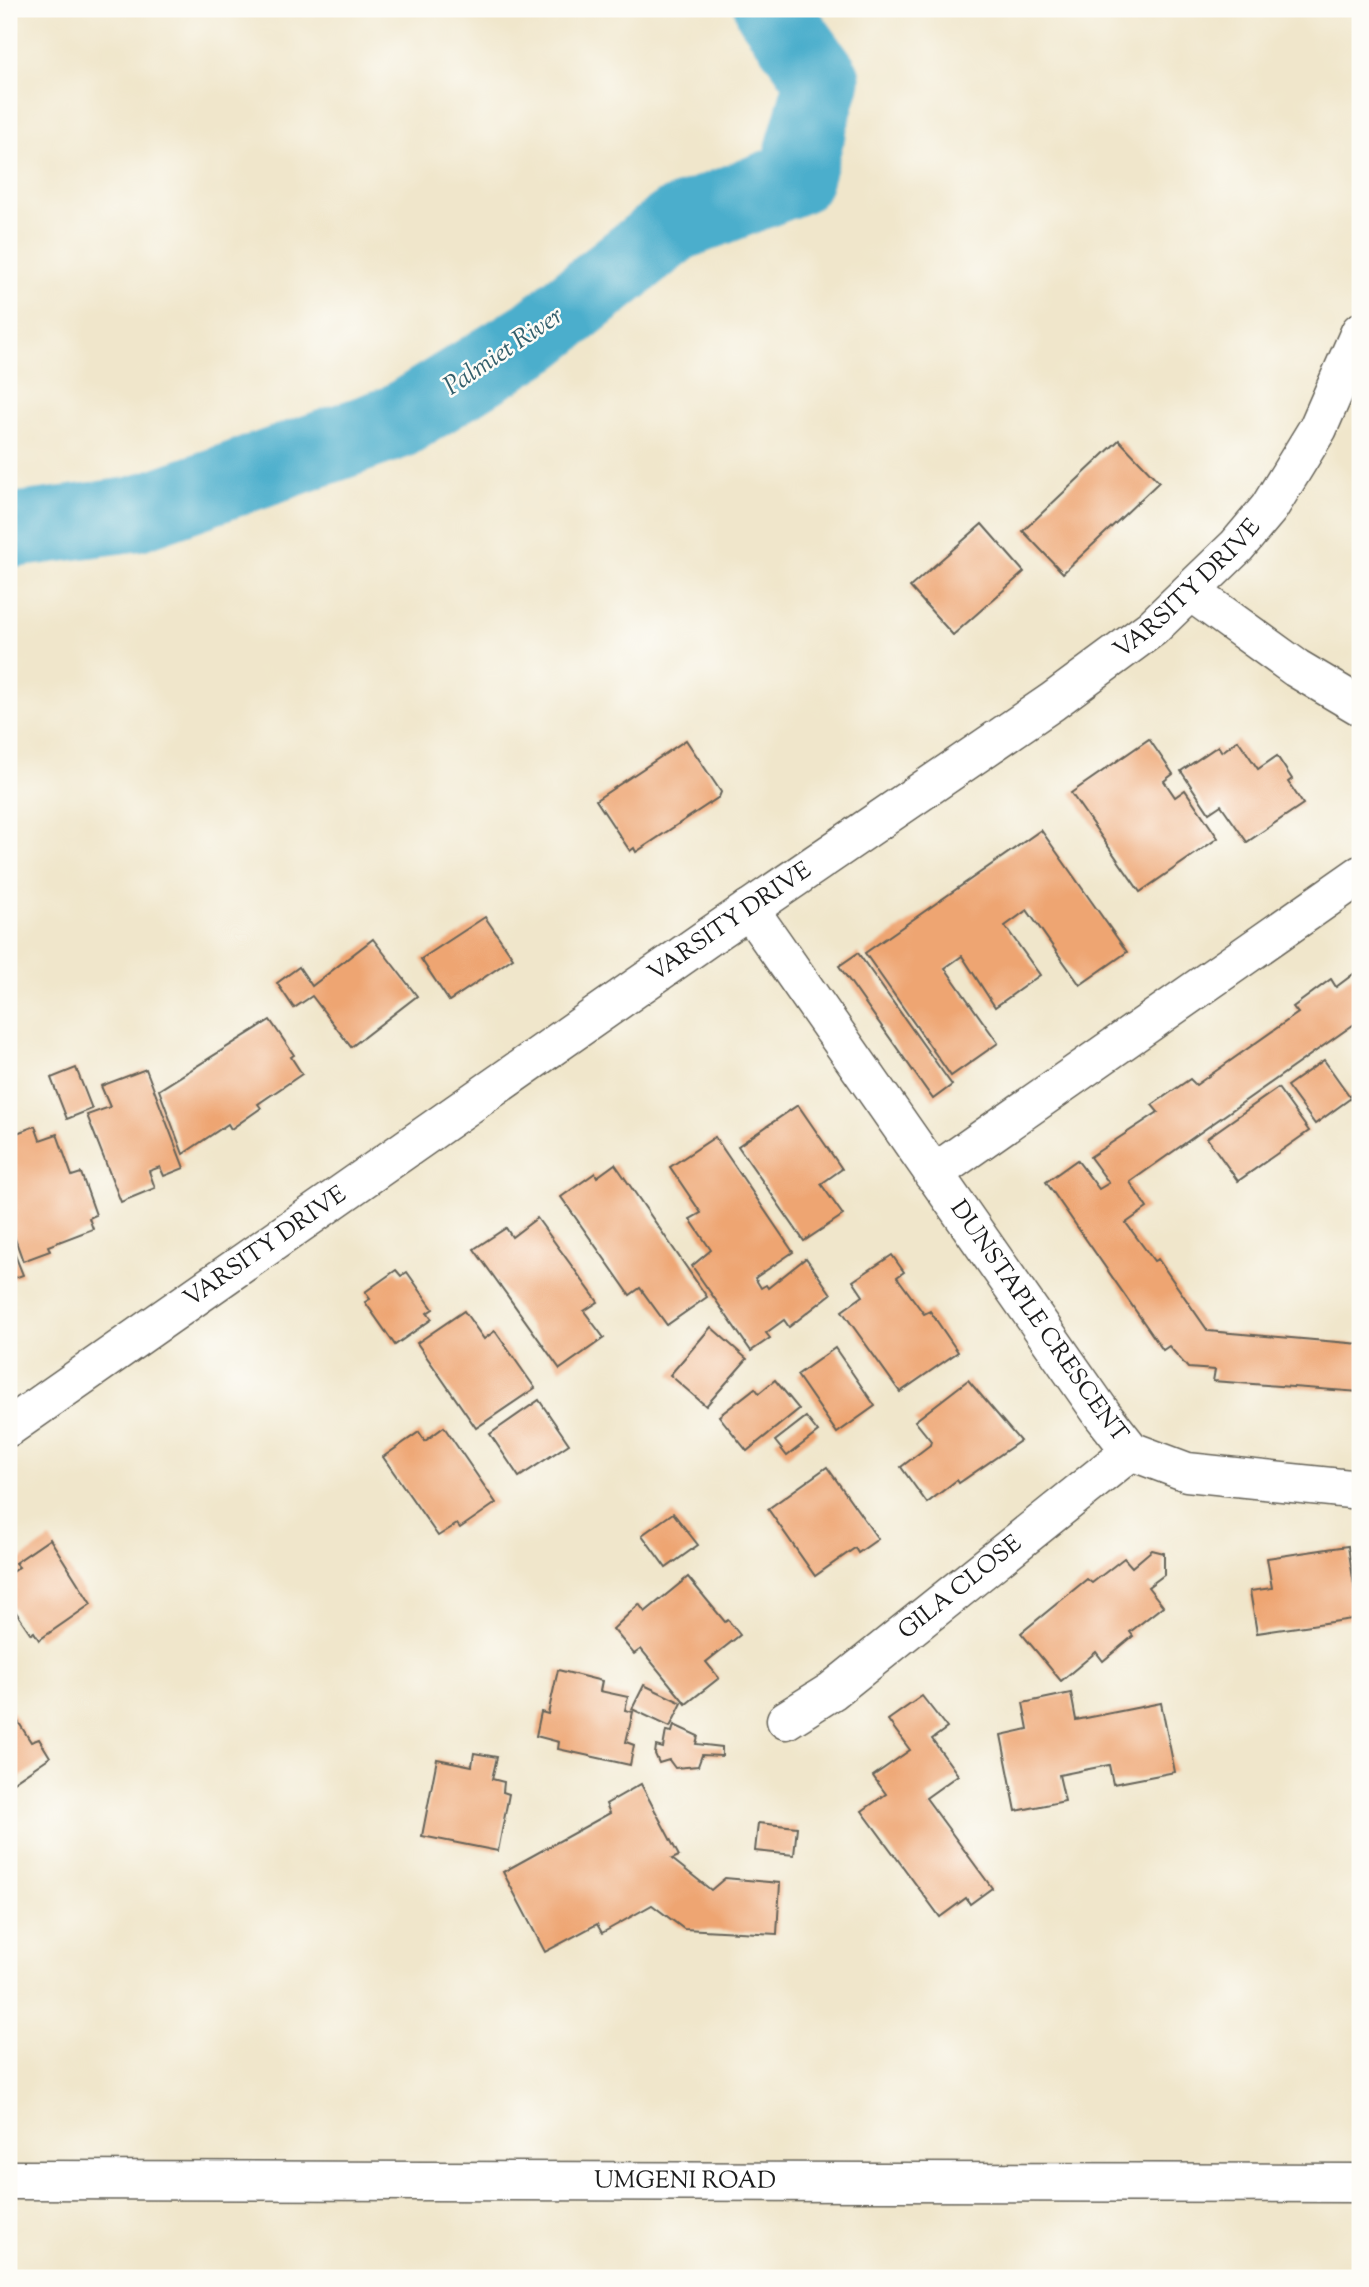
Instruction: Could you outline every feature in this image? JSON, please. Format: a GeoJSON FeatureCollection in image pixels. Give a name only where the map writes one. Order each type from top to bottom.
{"type":"FeatureCollection","features":[{"type":"Feature","properties":{"kind":"main road","name":"VARSITY DRIVE"},"geometry":{"type":"LineString","coordinates":[[9,1427],[749,909],[1111,660],[1191,592],[1237,547],[1299,464],[1318,428],[1360,332]]}},
{"type":"Feature","properties":{"kind":"main road"},"geometry":{"type":"LineString","coordinates":[[1191,592],[1296,668],[1360,706]]}},
{"type":"Feature","properties":{"kind":"main road"},"geometry":{"type":"LineString","coordinates":[[933,1174],[1360,875]]}},
{"type":"Feature","properties":{"kind":"main road","name":"DUNSTAPLE CRESCENT"},"geometry":{"type":"LineString","coordinates":[[749,909],[1102,1414],[1131,1451],[1188,1472],[1360,1490]]}},
{"type":"Feature","properties":{"kind":"main road","name":"GILA CLOSE"},"geometry":{"type":"LineString","coordinates":[[786,1720],[832,1691],[1131,1451]]}},
{"type":"Feature","properties":{"kind":"main road","name":"UMGENI ROAD"},"geometry":{"type":"LineString","coordinates":[[9,2180],[1360,2183]]}},
{"type":"Feature","properties":{"kind":"building"},"geometry":{"type":"Polygon","coordinates":[[[1119,440],[1159,482],[1063,573],[1023,531],[1119,440]]]}},
{"type":"Feature","properties":{"kind":"building"},"geometry":{"type":"Polygon","coordinates":[[[982,524],[1024,572],[953,635],[910,587],[982,524]]]}},
{"type":"Feature","properties":{"kind":"building"},"geometry":{"type":"Polygon","coordinates":[[[1149,739],[1173,774],[1164,781],[1175,797],[1185,790],[1218,838],[1140,892],[1071,793],[1149,739]]]}},
{"type":"Feature","properties":{"kind":"building"},"geometry":{"type":"Polygon","coordinates":[[[686,740],[721,792],[719,797],[636,852],[634,848],[630,851],[596,800],[686,740]]]}},
{"type":"Feature","properties":{"kind":"building"},"geometry":{"type":"Polygon","coordinates":[[[1238,740],[1258,769],[1277,756],[1292,779],[1288,782],[1303,804],[1247,842],[1221,805],[1209,813],[1181,771],[1218,746],[1222,752],[1238,740]]]}},
{"type":"Feature","properties":{"kind":"building"},"geometry":{"type":"Polygon","coordinates":[[[1041,830],[1127,952],[1080,985],[1027,910],[1005,926],[1040,975],[995,1007],[962,956],[945,968],[998,1043],[951,1076],[865,953],[1041,830]]]}},
{"type":"Feature","properties":{"kind":"building"},"geometry":{"type":"Polygon","coordinates":[[[485,917],[513,958],[449,1001],[421,959],[485,917]]]}},
{"type":"Feature","properties":{"kind":"building"},"geometry":{"type":"Polygon","coordinates":[[[373,939],[417,996],[351,1047],[312,996],[294,1008],[277,983],[299,967],[312,986],[373,939]]]}},
{"type":"Feature","properties":{"kind":"building"},"geometry":{"type":"Polygon","coordinates":[[[858,953],[952,1085],[933,1099],[839,966],[858,953]]]}},
{"type":"Feature","properties":{"kind":"building"},"geometry":{"type":"Polygon","coordinates":[[[1360,969],[1360,1020],[1130,1182],[1147,1208],[1126,1223],[1154,1261],[1158,1259],[1208,1331],[1360,1344],[1360,1392],[1213,1381],[1215,1370],[1188,1368],[1169,1346],[1163,1350],[1046,1182],[1077,1160],[1099,1189],[1109,1183],[1090,1157],[1158,1112],[1152,1105],[1190,1079],[1196,1085],[1298,1013],[1293,1007],[1331,979],[1336,987],[1360,969]]]}},
{"type":"Feature","properties":{"kind":"building"},"geometry":{"type":"Polygon","coordinates":[[[270,1020],[294,1055],[291,1057],[302,1074],[258,1104],[261,1108],[231,1129],[228,1124],[183,1154],[159,1090],[270,1020]]]}},
{"type":"Feature","properties":{"kind":"building"},"geometry":{"type":"Polygon","coordinates":[[[1324,1060],[1351,1098],[1315,1124],[1287,1086],[1324,1060]]]}},
{"type":"Feature","properties":{"kind":"building"},"geometry":{"type":"Polygon","coordinates":[[[76,1068],[92,1109],[67,1119],[51,1078],[76,1068]]]}},
{"type":"Feature","properties":{"kind":"building"},"geometry":{"type":"Polygon","coordinates":[[[146,1069],[184,1168],[164,1176],[160,1167],[149,1171],[155,1188],[121,1202],[87,1115],[110,1107],[101,1086],[146,1069]]]}},
{"type":"Feature","properties":{"kind":"building"},"geometry":{"type":"Polygon","coordinates":[[[1278,1088],[1309,1131],[1238,1181],[1207,1138],[1278,1088]]]}},
{"type":"Feature","properties":{"kind":"building"},"geometry":{"type":"Polygon","coordinates":[[[798,1105],[842,1169],[821,1184],[843,1215],[804,1241],[738,1146],[798,1105]]]}},
{"type":"Feature","properties":{"kind":"building"},"geometry":{"type":"Polygon","coordinates":[[[35,1126],[40,1140],[57,1134],[72,1176],[81,1173],[96,1215],[89,1218],[93,1229],[48,1246],[50,1251],[23,1261],[9,1222],[9,1136],[35,1126]]]}},
{"type":"Feature","properties":{"kind":"building"},"geometry":{"type":"Polygon","coordinates":[[[715,1137],[793,1252],[755,1278],[761,1288],[766,1285],[768,1288],[806,1258],[831,1294],[789,1327],[784,1320],[766,1333],[770,1338],[751,1351],[692,1266],[711,1250],[690,1219],[701,1213],[670,1167],[715,1137]]]}},
{"type":"Feature","properties":{"kind":"building"},"geometry":{"type":"Polygon","coordinates":[[[615,1164],[707,1297],[667,1325],[640,1288],[630,1295],[561,1197],[595,1173],[597,1177],[615,1164]]]}},
{"type":"Feature","properties":{"kind":"building"},"geometry":{"type":"Polygon","coordinates":[[[537,1218],[598,1302],[584,1311],[604,1338],[560,1369],[474,1249],[506,1228],[512,1237],[537,1218]]]}},
{"type":"Feature","properties":{"kind":"building"},"geometry":{"type":"Polygon","coordinates":[[[9,1240],[23,1275],[9,1280],[9,1240]]]}},
{"type":"Feature","properties":{"kind":"building"},"geometry":{"type":"Polygon","coordinates":[[[892,1255],[904,1272],[897,1277],[924,1314],[930,1311],[958,1352],[900,1392],[842,1311],[863,1296],[853,1281],[892,1255]]]}},
{"type":"Feature","properties":{"kind":"building"},"geometry":{"type":"Polygon","coordinates":[[[396,1270],[401,1276],[407,1272],[433,1309],[427,1313],[432,1319],[395,1345],[365,1302],[370,1299],[365,1292],[396,1270]]]}},
{"type":"Feature","properties":{"kind":"building"},"geometry":{"type":"Polygon","coordinates":[[[464,1311],[484,1339],[495,1331],[535,1388],[476,1428],[417,1343],[464,1311]]]}},
{"type":"Feature","properties":{"kind":"building"},"geometry":{"type":"Polygon","coordinates":[[[711,1327],[747,1359],[706,1406],[670,1375],[711,1327]]]}},
{"type":"Feature","properties":{"kind":"building"},"geometry":{"type":"Polygon","coordinates":[[[835,1348],[875,1406],[837,1433],[797,1375],[835,1348]]]}},
{"type":"Feature","properties":{"kind":"building"},"geometry":{"type":"Polygon","coordinates":[[[775,1380],[799,1409],[747,1451],[719,1416],[755,1388],[759,1393],[775,1380]]]}},
{"type":"Feature","properties":{"kind":"building"},"geometry":{"type":"Polygon","coordinates":[[[968,1380],[1020,1441],[959,1483],[957,1480],[927,1503],[901,1467],[930,1445],[931,1441],[915,1421],[968,1380]]]}},
{"type":"Feature","properties":{"kind":"building"},"geometry":{"type":"Polygon","coordinates":[[[539,1400],[569,1444],[519,1477],[490,1434],[539,1400]]]}},
{"type":"Feature","properties":{"kind":"building"},"geometry":{"type":"Polygon","coordinates":[[[806,1417],[818,1432],[787,1456],[775,1441],[806,1417]]]}},
{"type":"Feature","properties":{"kind":"building"},"geometry":{"type":"Polygon","coordinates":[[[444,1427],[496,1503],[460,1528],[457,1524],[438,1536],[383,1457],[419,1432],[425,1441],[444,1427]]]}},
{"type":"Feature","properties":{"kind":"building"},"geometry":{"type":"Polygon","coordinates":[[[827,1467],[878,1539],[858,1553],[855,1548],[815,1576],[768,1509],[827,1467]]]}},
{"type":"Feature","properties":{"kind":"building"},"geometry":{"type":"Polygon","coordinates":[[[673,1513],[698,1545],[666,1568],[642,1535],[673,1513]]]}},
{"type":"Feature","properties":{"kind":"building"},"geometry":{"type":"Polygon","coordinates":[[[50,1539],[91,1604],[39,1640],[34,1632],[31,1634],[9,1602],[9,1574],[19,1567],[15,1563],[50,1539]]]}},
{"type":"Feature","properties":{"kind":"building"},"geometry":{"type":"Polygon","coordinates":[[[1348,1546],[1359,1618],[1257,1633],[1250,1591],[1272,1588],[1267,1558],[1348,1546]]]}},
{"type":"Feature","properties":{"kind":"building"},"geometry":{"type":"Polygon","coordinates":[[[1152,1550],[1164,1553],[1164,1575],[1148,1587],[1163,1606],[1130,1632],[1133,1636],[1103,1661],[1096,1652],[1061,1681],[1021,1633],[1087,1579],[1092,1583],[1124,1558],[1132,1567],[1152,1550]]]}},
{"type":"Feature","properties":{"kind":"building"},"geometry":{"type":"Polygon","coordinates":[[[688,1577],[725,1622],[728,1620],[740,1635],[706,1662],[719,1678],[686,1704],[641,1649],[634,1654],[613,1629],[639,1604],[645,1612],[688,1577]]]}},
{"type":"Feature","properties":{"kind":"building"},"geometry":{"type":"Polygon","coordinates":[[[558,1670],[602,1681],[600,1691],[628,1697],[625,1710],[633,1712],[626,1742],[634,1745],[630,1765],[558,1749],[559,1742],[536,1736],[541,1712],[548,1714],[558,1670]]]}},
{"type":"Feature","properties":{"kind":"building"},"geometry":{"type":"Polygon","coordinates":[[[644,1685],[682,1703],[670,1727],[632,1709],[644,1685]]]}},
{"type":"Feature","properties":{"kind":"building"},"geometry":{"type":"Polygon","coordinates":[[[1071,1693],[1076,1720],[1161,1703],[1175,1772],[1113,1784],[1109,1765],[1059,1775],[1065,1801],[1016,1811],[1001,1735],[1028,1729],[1023,1703],[1071,1693]]]}},
{"type":"Feature","properties":{"kind":"building"},"geometry":{"type":"Polygon","coordinates":[[[922,1696],[947,1728],[932,1739],[958,1775],[926,1798],[992,1888],[970,1904],[966,1898],[940,1917],[862,1811],[886,1794],[873,1776],[910,1750],[888,1720],[922,1696]]]}},
{"type":"Feature","properties":{"kind":"building"},"geometry":{"type":"Polygon","coordinates":[[[9,1707],[31,1742],[39,1739],[50,1757],[9,1785],[9,1707]]]}},
{"type":"Feature","properties":{"kind":"building"},"geometry":{"type":"Polygon","coordinates":[[[674,1725],[698,1736],[696,1744],[722,1747],[722,1756],[702,1755],[698,1766],[675,1768],[669,1760],[659,1763],[655,1754],[656,1746],[663,1748],[666,1731],[672,1732],[674,1725]]]}},
{"type":"Feature","properties":{"kind":"building"},"geometry":{"type":"Polygon","coordinates":[[[474,1753],[497,1757],[492,1779],[504,1782],[503,1792],[509,1794],[498,1851],[422,1836],[437,1759],[472,1766],[474,1753]]]}},
{"type":"Feature","properties":{"kind":"building"},"geometry":{"type":"Polygon","coordinates":[[[641,1784],[679,1856],[672,1859],[711,1890],[725,1878],[780,1883],[777,1934],[684,1929],[652,1905],[602,1933],[597,1924],[545,1952],[503,1872],[610,1813],[606,1804],[641,1784]]]}},
{"type":"Feature","properties":{"kind":"building"},"geometry":{"type":"Polygon","coordinates":[[[758,1823],[797,1827],[794,1855],[755,1851],[758,1823]]]}},
{"type":"Feature","properties":{"kind":"waterway","name":"Palmiet River"},"geometry":{"type":"LineString","coordinates":[[9,531],[135,514],[397,422],[536,336],[675,225],[795,178],[823,79],[772,9]]}}]}
